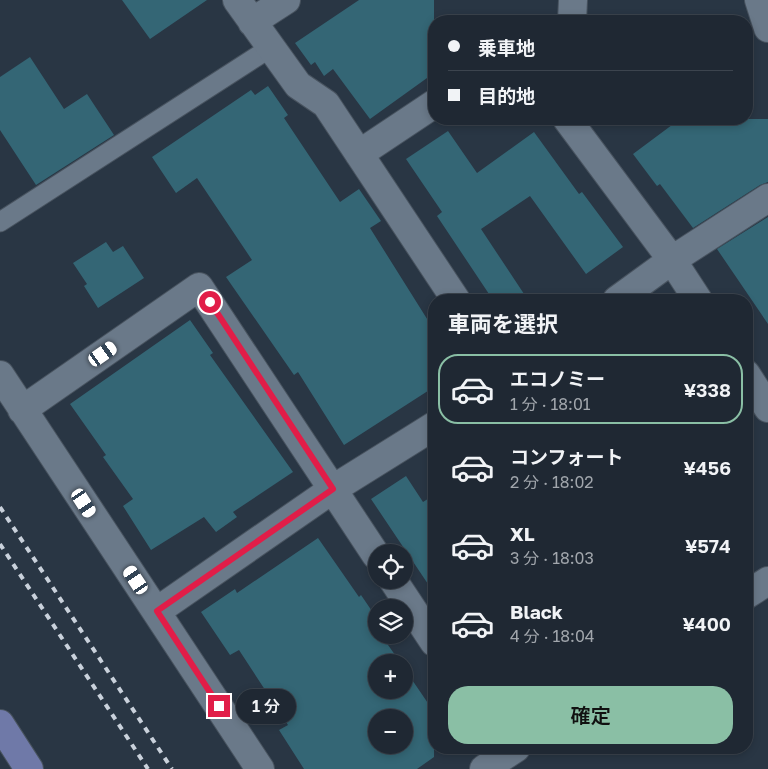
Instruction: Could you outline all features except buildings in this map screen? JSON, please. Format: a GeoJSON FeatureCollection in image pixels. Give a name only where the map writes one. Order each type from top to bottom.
{"type":"FeatureCollection","features":[{"type":"Feature","properties":{"kind":"street"},"geometry":{"type":"LineString","coordinates":[[236,0],[298,85],[326,104],[452,294]]}},
{"type":"Feature","properties":{"kind":"street"},"geometry":{"type":"LineString","coordinates":[[252,22],[286,0]]}},
{"type":"Feature","properties":{"kind":"street"},"geometry":{"type":"LineString","coordinates":[[572,15],[573,0]]}},
{"type":"Feature","properties":{"kind":"street"},"geometry":{"type":"LineString","coordinates":[[759,0],[768,28]]}},
{"type":"Feature","properties":{"kind":"street"},"geometry":{"type":"LineString","coordinates":[[360,154],[428,108]]}},
{"type":"Feature","properties":{"kind":"street"},"geometry":{"type":"LineString","coordinates":[[571,125],[672,260],[694,294]]}},
{"type":"Feature","properties":{"kind":"street"},"geometry":{"type":"LineString","coordinates":[[625,294],[672,260],[768,198]]}},
{"type":"Feature","properties":{"kind":"street"},"geometry":{"type":"LineString","coordinates":[[22,410],[200,287],[369,544]]}},
{"type":"Feature","properties":{"kind":"street"},"geometry":{"type":"LineString","coordinates":[[0,374],[260,769]]}},
{"type":"Feature","properties":{"kind":"street"},"geometry":{"type":"LineString","coordinates":[[753,385],[768,408]]}},
{"type":"Feature","properties":{"kind":"street"},"geometry":{"type":"LineString","coordinates":[[157,611],[333,489],[428,430]]}},
{"type":"Feature","properties":{"kind":"street"},"geometry":{"type":"LineString","coordinates":[[753,591],[768,581]]}},
{"type":"Feature","properties":{"kind":"street"},"geometry":{"type":"LineString","coordinates":[[399,589],[428,633]]}},
{"type":"Feature","properties":{"kind":"street"},"geometry":{"type":"LineString","coordinates":[[0,724],[29,769]]}},
{"type":"Feature","properties":{"kind":"street"},"geometry":{"type":"LineString","coordinates":[[484,769],[504,754]]}},
{"type":"Feature","properties":{"kind":"lane"},"geometry":{"type":"LineString","coordinates":[[0,222],[270,48]]}},
{"type":"Feature","properties":{"kind":"railway"},"geometry":{"type":"LineString","coordinates":[[0,507],[172,769]]}},
{"type":"Feature","properties":{"kind":"railway"},"geometry":{"type":"LineString","coordinates":[[0,544],[148,769]]}},
{"type":"Feature","properties":{"kind":"route"},"geometry":{"type":"LineString","coordinates":[[210,302],[333,489],[157,611],[219,706]]}}]}
